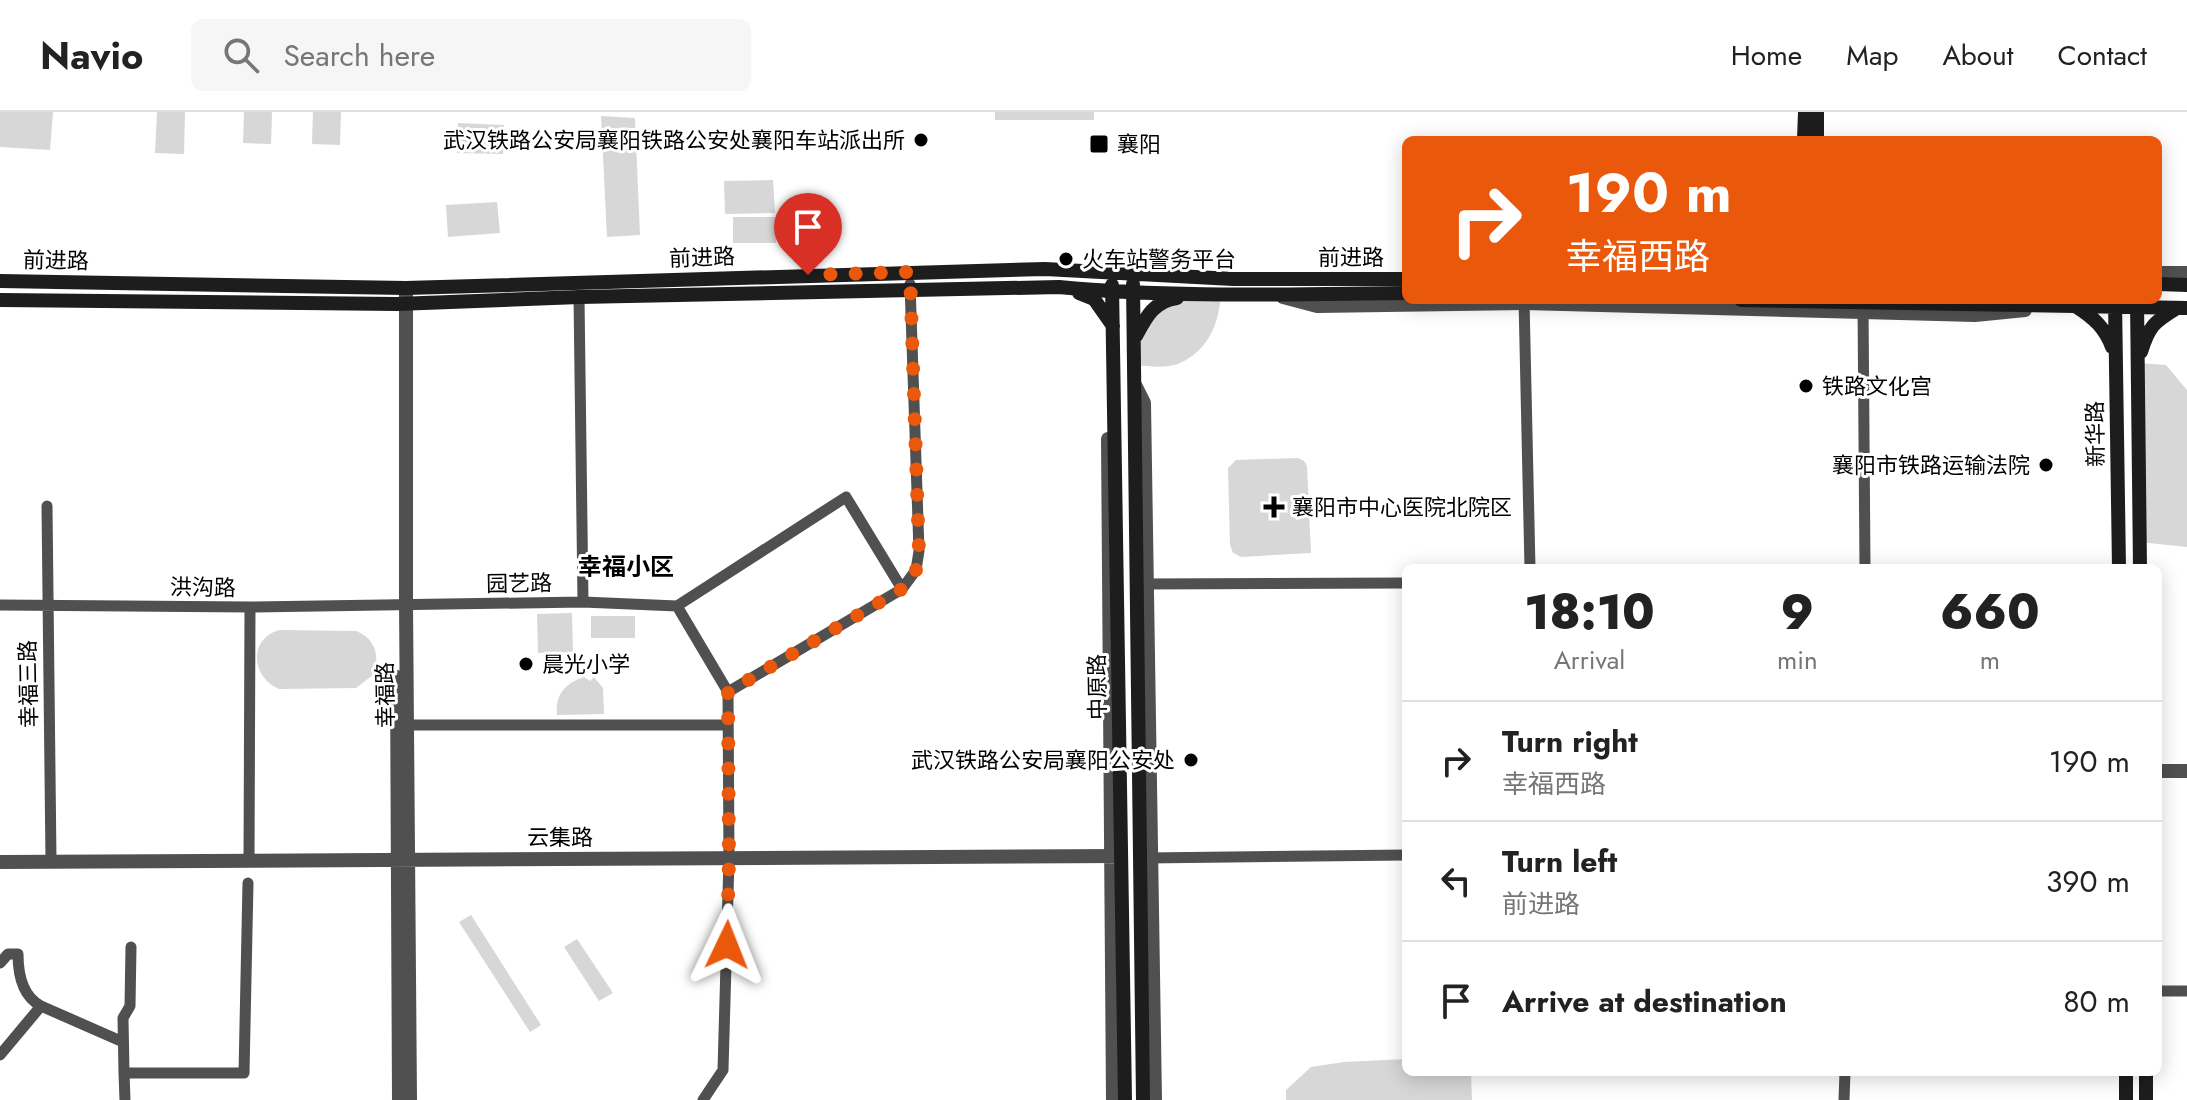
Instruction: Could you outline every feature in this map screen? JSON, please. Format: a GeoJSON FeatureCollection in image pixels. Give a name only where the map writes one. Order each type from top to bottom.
{"type":"FeatureCollection","features":[{"type":"Feature","properties":{"kind":"main road"},"geometry":{"type":"LineString","coordinates":[[1804,136],[1805,112]]}},
{"type":"Feature","properties":{"kind":"main road"},"geometry":{"type":"LineString","coordinates":[[1817,112],[1817,136]]}},
{"type":"Feature","properties":{"kind":"main road","name":"前进路"},"geometry":{"type":"LineString","coordinates":[[0,281],[402,296],[910,272],[1045,269],[1233,279],[1402,279]]}},
{"type":"Feature","properties":{"kind":"main road","name":"中原路"},"geometry":{"type":"LineString","coordinates":[[1112,273],[1115,855],[1125,1100]]}},
{"type":"Feature","properties":{"kind":"main road","name":"中原路"},"geometry":{"type":"LineString","coordinates":[[1133,274],[1146,858],[1143,1100]]}},
{"type":"Feature","properties":{"kind":"main road"},"geometry":{"type":"LineString","coordinates":[[2162,284],[2187,285]]}},
{"type":"Feature","properties":{"kind":"main road"},"geometry":{"type":"LineString","coordinates":[[1059,287],[1094,299],[1113,326]]}},
{"type":"Feature","properties":{"kind":"main road","name":"前进路"},"geometry":{"type":"LineString","coordinates":[[0,300],[579,297],[1059,287],[1134,293],[1402,293]]}},
{"type":"Feature","properties":{"kind":"main road"},"geometry":{"type":"LineString","coordinates":[[1134,339],[1148,314],[1164,300],[1204,294]]}},
{"type":"Feature","properties":{"kind":"main road"},"geometry":{"type":"LineString","coordinates":[[1840,304],[1863,307],[2137,304],[2184,309]]}},
{"type":"Feature","properties":{"kind":"main road","name":"新华路"},"geometry":{"type":"LineString","coordinates":[[2115,304],[2119,564]]}},
{"type":"Feature","properties":{"kind":"main road","name":"新华路"},"geometry":{"type":"LineString","coordinates":[[2137,304],[2140,564]]}},
{"type":"Feature","properties":{"kind":"main road"},"geometry":{"type":"LineString","coordinates":[[2075,306],[2096,319],[2108,336],[2116,360]]}},
{"type":"Feature","properties":{"kind":"main road"},"geometry":{"type":"LineString","coordinates":[[2137,363],[2148,330],[2158,320],[2184,309]]}},
{"type":"Feature","properties":{"kind":"main road"},"geometry":{"type":"LineString","coordinates":[[2126,1076],[2126,1100]]}},
{"type":"Feature","properties":{"kind":"main road"},"geometry":{"type":"LineString","coordinates":[[2146,1076],[2146,1100]]}},
{"type":"Feature","properties":{"kind":"street"},"geometry":{"type":"LineString","coordinates":[[728,692],[902,589],[916,570],[919,551],[910,272]]}},
{"type":"Feature","properties":{"kind":"street"},"geometry":{"type":"LineString","coordinates":[[2162,273],[2187,273]]}},
{"type":"Feature","properties":{"kind":"street"},"geometry":{"type":"LineString","coordinates":[[1272,294],[1317,306],[1402,304]]}},
{"type":"Feature","properties":{"kind":"street","name":"幸福路"},"geometry":{"type":"LineString","coordinates":[[402,296],[403,858],[410,1100]]}},
{"type":"Feature","properties":{"kind":"street"},"geometry":{"type":"LineString","coordinates":[[579,297],[583,602]]}},
{"type":"Feature","properties":{"kind":"street"},"geometry":{"type":"LineString","coordinates":[[1524,304],[1530,564]]}},
{"type":"Feature","properties":{"kind":"street"},"geometry":{"type":"LineString","coordinates":[[1694,304],[1863,307],[1865,564]]}},
{"type":"Feature","properties":{"kind":"street"},"geometry":{"type":"LineString","coordinates":[[703,1100],[723,1070],[729,859],[728,692],[677,606],[846,497],[902,589]]}},
{"type":"Feature","properties":{"kind":"street","name":"幸福三路"},"geometry":{"type":"LineString","coordinates":[[47,506],[51,861]]}},
{"type":"Feature","properties":{"kind":"street"},"geometry":{"type":"LineString","coordinates":[[1141,584],[1402,583]]}},
{"type":"Feature","properties":{"kind":"street","name":"园艺路"},"geometry":{"type":"LineString","coordinates":[[401,605],[583,602],[677,606]]}},
{"type":"Feature","properties":{"kind":"street","name":"洪沟路"},"geometry":{"type":"LineString","coordinates":[[0,605],[401,605]]}},
{"type":"Feature","properties":{"kind":"street","name":"幸福路"},"geometry":{"type":"LineString","coordinates":[[399,1100],[407,725],[401,605]]}},
{"type":"Feature","properties":{"kind":"street"},"geometry":{"type":"LineString","coordinates":[[249,861],[250,607]]}},
{"type":"Feature","properties":{"kind":"street"},"geometry":{"type":"LineString","coordinates":[[407,725],[728,725]]}},
{"type":"Feature","properties":{"kind":"street"},"geometry":{"type":"LineString","coordinates":[[2162,771],[2187,771]]}},
{"type":"Feature","properties":{"kind":"street"},"geometry":{"type":"LineString","coordinates":[[1113,1100],[1115,855]]}},
{"type":"Feature","properties":{"kind":"street","name":"云集路"},"geometry":{"type":"LineString","coordinates":[[0,862],[1115,855]]}},
{"type":"Feature","properties":{"kind":"street"},"geometry":{"type":"LineString","coordinates":[[1155,1100],[1146,858],[1402,855]]}},
{"type":"Feature","properties":{"kind":"street"},"geometry":{"type":"LineString","coordinates":[[124,1073],[244,1073],[248,883]]}},
{"type":"Feature","properties":{"kind":"street"},"geometry":{"type":"LineString","coordinates":[[125,1100],[123,1018],[130,1006],[131,947]]}},
{"type":"Feature","properties":{"kind":"street"},"geometry":{"type":"LineString","coordinates":[[0,963],[8,954],[18,954],[18,971],[23,986],[34,1002],[123,1042]]}},
{"type":"Feature","properties":{"kind":"street"},"geometry":{"type":"LineString","coordinates":[[2162,991],[2187,991]]}},
{"type":"Feature","properties":{"kind":"street"},"geometry":{"type":"LineString","coordinates":[[0,1055],[41,1006]]}},
{"type":"Feature","properties":{"kind":"street"},"geometry":{"type":"LineString","coordinates":[[1844,1100],[1845,1076]]}},
{"type":"Feature","properties":{"kind":"shaded area"},"geometry":{"type":"Polygon","coordinates":[[[0,112],[53,112],[50,150],[0,147],[0,112]]]}},
{"type":"Feature","properties":{"kind":"shaded area"},"geometry":{"type":"Polygon","coordinates":[[[157,112],[185,112],[184,154],[155,153],[157,112]]]}},
{"type":"Feature","properties":{"kind":"shaded area"},"geometry":{"type":"Polygon","coordinates":[[[244,112],[272,112],[271,144],[243,143],[244,112]]]}},
{"type":"Feature","properties":{"kind":"shaded area"},"geometry":{"type":"Polygon","coordinates":[[[313,112],[341,112],[340,145],[312,144],[313,112]]]}},
{"type":"Feature","properties":{"kind":"shaded area"},"geometry":{"type":"Polygon","coordinates":[[[995,112],[1094,112],[1094,120],[995,120],[995,112]]]}},
{"type":"Feature","properties":{"kind":"shaded area"},"geometry":{"type":"Polygon","coordinates":[[[601,116],[635,118],[640,235],[607,237],[601,116]]]}},
{"type":"Feature","properties":{"kind":"shaded area"},"geometry":{"type":"Polygon","coordinates":[[[458,123],[504,125],[503,154],[457,153],[458,123]]]}},
{"type":"Feature","properties":{"kind":"shaded area"},"geometry":{"type":"Polygon","coordinates":[[[773,180],[775,213],[725,214],[724,181],[773,180]]]}},
{"type":"Feature","properties":{"kind":"shaded area"},"geometry":{"type":"Polygon","coordinates":[[[497,202],[500,233],[448,237],[446,205],[497,202]]]}},
{"type":"Feature","properties":{"kind":"shaded area"},"geometry":{"type":"Polygon","coordinates":[[[733,217],[776,217],[776,243],[733,243],[733,217]]]}},
{"type":"Feature","properties":{"kind":"shaded area"},"geometry":{"type":"Polygon","coordinates":[[[1221,294],[1215,325],[1198,351],[1175,365],[1134,365],[1134,339],[1164,300],[1221,294]]]}},
{"type":"Feature","properties":{"kind":"shaded area"},"geometry":{"type":"Polygon","coordinates":[[[2137,363],[2166,365],[2187,390],[2187,547],[2139,542],[2137,363]]]}},
{"type":"Feature","properties":{"kind":"shaded area"},"geometry":{"type":"Polygon","coordinates":[[[1298,458],[1307,466],[1311,553],[1241,557],[1233,553],[1230,545],[1228,468],[1236,460],[1298,458]]]}},
{"type":"Feature","properties":{"kind":"shaded area"},"geometry":{"type":"Polygon","coordinates":[[[572,613],[573,652],[538,653],[537,614],[572,613]]]}},
{"type":"Feature","properties":{"kind":"shaded area"},"geometry":{"type":"Polygon","coordinates":[[[591,616],[635,616],[635,638],[591,638],[591,616]]]}},
{"type":"Feature","properties":{"kind":"shaded area"},"geometry":{"type":"Polygon","coordinates":[[[279,630],[356,631],[372,643],[376,661],[374,674],[356,688],[279,689],[263,676],[257,658],[262,641],[279,630]]]}},
{"type":"Feature","properties":{"kind":"shaded area"},"geometry":{"type":"Polygon","coordinates":[[[584,677],[590,681],[594,677],[603,688],[604,714],[557,715],[558,701],[563,691],[584,677]]]}},
{"type":"Feature","properties":{"kind":"shaded area"},"geometry":{"type":"Polygon","coordinates":[[[471,915],[541,1025],[530,1032],[459,922],[471,915]]]}},
{"type":"Feature","properties":{"kind":"shaded area"},"geometry":{"type":"Polygon","coordinates":[[[577,939],[613,993],[599,1001],[564,947],[577,939]]]}},
{"type":"Feature","properties":{"kind":"shaded area"},"geometry":{"type":"Polygon","coordinates":[[[1402,1059],[1402,1076],[1471,1076],[1472,1100],[1286,1100],[1286,1090],[1311,1067],[1402,1059]]]}},
{"type":"Feature","properties":{"kind":"place","name":"武汉铁路公安局襄阳铁路公安处襄阳车站派出所"},"geometry":{"type":"Point","coordinates":[921,140]}},
{"type":"Feature","properties":{"kind":"place","name":"襄阳"},"geometry":{"type":"Point","coordinates":[1099,144]}},
{"type":"Feature","properties":{"kind":"place","name":"火车站警务平台"},"geometry":{"type":"Point","coordinates":[1066,259]}},
{"type":"Feature","properties":{"kind":"place","name":"铁路文化宫"},"geometry":{"type":"Point","coordinates":[1806,386]}},
{"type":"Feature","properties":{"kind":"place","name":"襄阳市铁路运输法院"},"geometry":{"type":"Point","coordinates":[2046,465]}},
{"type":"Feature","properties":{"kind":"place","name":"襄阳市中心医院北院区"},"geometry":{"type":"Point","coordinates":[1274,507]}},
{"type":"Feature","properties":{"kind":"place","name":"晨光小学"},"geometry":{"type":"Point","coordinates":[526,664]}},
{"type":"Feature","properties":{"kind":"place","name":"武汉铁路公安局襄阳公安处"},"geometry":{"type":"Point","coordinates":[1191,760]}},
{"type":"Feature","properties":{"kind":"district","name":"幸福小区"},"geometry":{"type":"Point","coordinates":[626,567]}},
{"type":"Feature","properties":{"kind":"route"},"geometry":{"type":"LineString","coordinates":[[727,945],[728,692],[902,589],[916,570],[919,551],[910,272],[808,275]]}}]}
